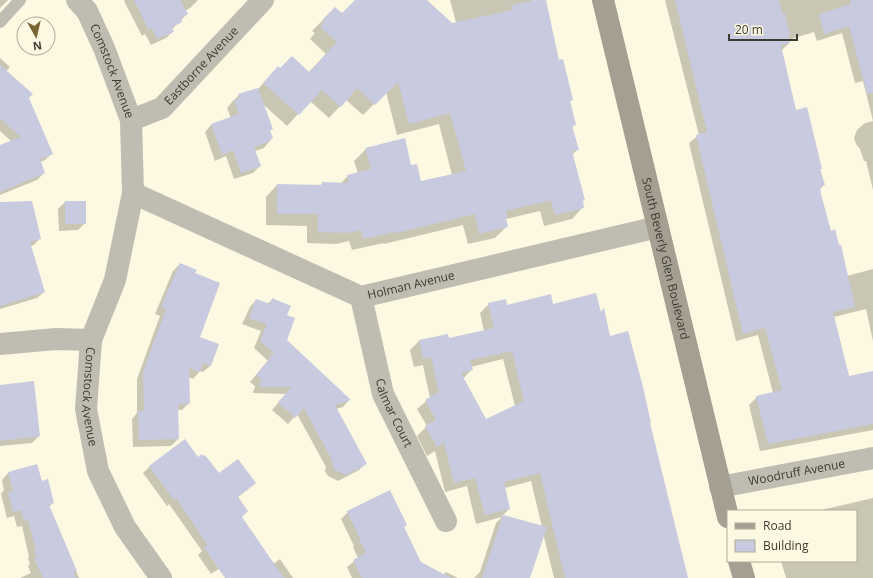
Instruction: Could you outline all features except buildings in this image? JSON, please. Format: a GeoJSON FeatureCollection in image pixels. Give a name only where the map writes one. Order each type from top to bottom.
{"type":"FeatureCollection","features":[{"type":"Feature","properties":{"kind":"main road","name":"South Beverly Glen Boulevard"},"geometry":{"type":"LineString","coordinates":[[603,0],[727,513]]}},
{"type":"Feature","properties":{"kind":"main road"},"geometry":{"type":"LineString","coordinates":[[739,562],[744,578]]}},
{"type":"Feature","properties":{"kind":"street","name":"Comstock Avenue"},"geometry":{"type":"LineString","coordinates":[[78,0],[87,11],[104,48],[131,120],[134,193],[114,280],[90,340],[86,409],[98,470],[125,527],[161,578]]}},
{"type":"Feature","properties":{"kind":"street","name":"Eastborne Avenue"},"geometry":{"type":"LineString","coordinates":[[131,120],[162,108],[263,0]]}},
{"type":"Feature","properties":{"kind":"street","name":"Holman Avenue"},"geometry":{"type":"LineString","coordinates":[[134,193],[361,297],[658,227]]}},
{"type":"Feature","properties":{"kind":"street","name":"Calmar Court"},"geometry":{"type":"LineString","coordinates":[[361,297],[384,394],[446,521]]}},
{"type":"Feature","properties":{"kind":"street"},"geometry":{"type":"LineString","coordinates":[[0,344],[56,339],[90,340]]}},
{"type":"Feature","properties":{"kind":"street","name":"Woodruff Avenue"},"geometry":{"type":"LineString","coordinates":[[720,487],[873,458]]}},
{"type":"Feature","properties":{"kind":"lane"},"geometry":{"type":"LineString","coordinates":[[0,22],[20,0]]}}]}
